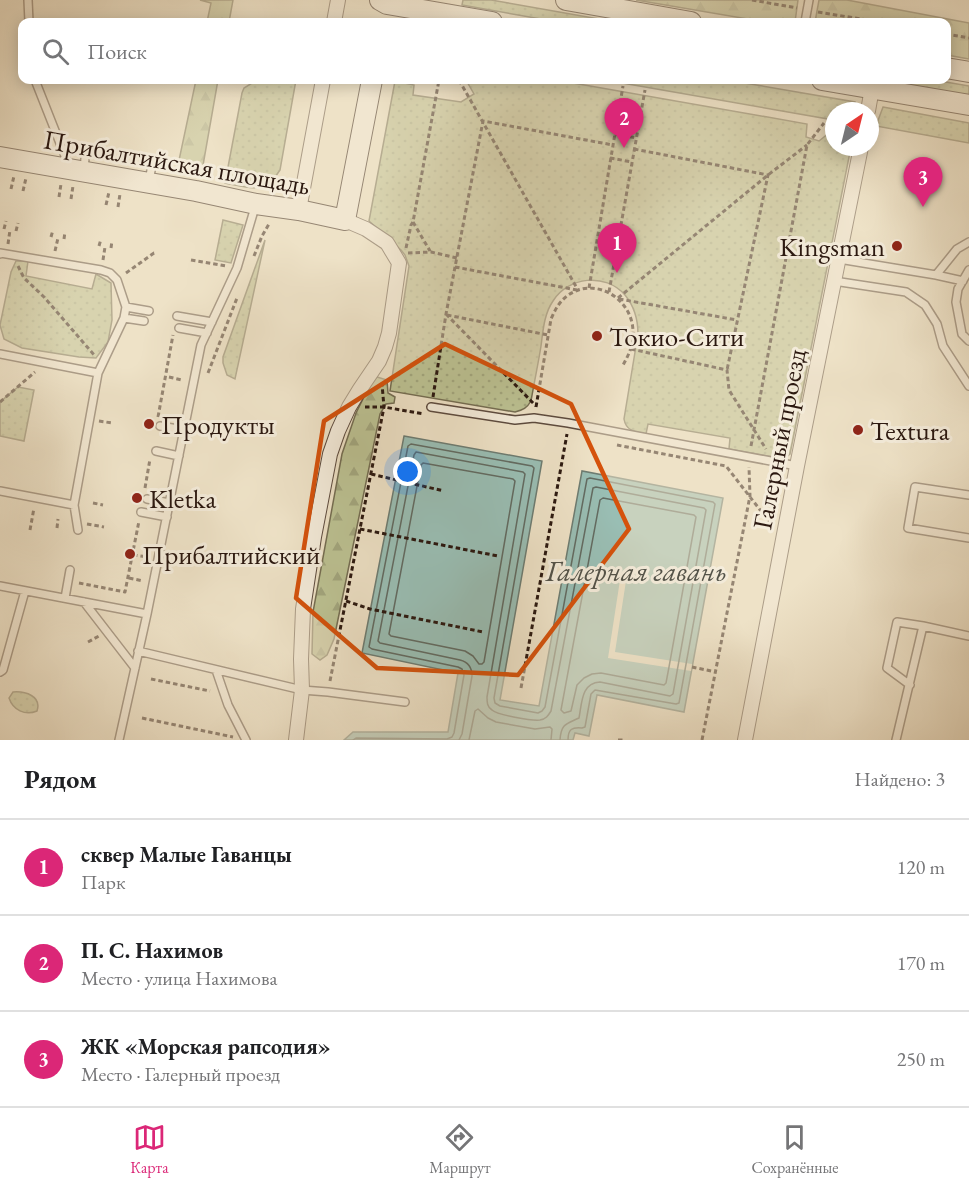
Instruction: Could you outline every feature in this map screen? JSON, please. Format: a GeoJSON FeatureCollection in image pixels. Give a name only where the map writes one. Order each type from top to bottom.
{"type":"FeatureCollection","features":[{"type":"Feature","properties":{"kind":"street"},"geometry":{"type":"LineString","coordinates":[[335,18],[338,0]]}},
{"type":"Feature","properties":{"kind":"street"},"geometry":{"type":"LineString","coordinates":[[566,0],[668,18]]}},
{"type":"Feature","properties":{"kind":"street"},"geometry":{"type":"LineString","coordinates":[[384,7],[463,18]]}},
{"type":"Feature","properties":{"kind":"street"},"geometry":{"type":"LineString","coordinates":[[951,69],[969,72]]}},
{"type":"Feature","properties":{"kind":"street"},"geometry":{"type":"LineString","coordinates":[[299,210],[322,84]]}},
{"type":"Feature","properties":{"kind":"street"},"geometry":{"type":"LineString","coordinates":[[296,740],[302,690],[303,609],[330,454],[349,407],[386,347],[399,263],[387,243],[366,229],[345,220],[371,84]]}},
{"type":"Feature","properties":{"kind":"street"},"geometry":{"type":"LineString","coordinates":[[847,84],[969,105]]}},
{"type":"Feature","properties":{"kind":"street"},"geometry":{"type":"LineString","coordinates":[[870,102],[872,88]]}},
{"type":"Feature","properties":{"kind":"street","name":"Галерный проезд"},"geometry":{"type":"LineString","coordinates":[[745,740],[859,156]]}},
{"type":"Feature","properties":{"kind":"street","name":"Прибалтийская площадь"},"geometry":{"type":"LineString","coordinates":[[0,157],[72,175],[149,183],[345,220]]}},
{"type":"Feature","properties":{"kind":"lane"},"geometry":{"type":"LineString","coordinates":[[28,0],[29,18]]}},
{"type":"Feature","properties":{"kind":"lane"},"geometry":{"type":"LineString","coordinates":[[806,18],[809,0]]}},
{"type":"Feature","properties":{"kind":"lane"},"geometry":{"type":"LineString","coordinates":[[37,84],[72,175]]}},
{"type":"Feature","properties":{"kind":"lane"},"geometry":{"type":"LineString","coordinates":[[72,175],[86,148]]}},
{"type":"Feature","properties":{"kind":"lane"},"geometry":{"type":"LineString","coordinates":[[149,183],[153,160]]}},
{"type":"Feature","properties":{"kind":"lane"},"geometry":{"type":"LineString","coordinates":[[118,740],[147,614],[201,345],[237,268],[256,204]]}},
{"type":"Feature","properties":{"kind":"lane"},"geometry":{"type":"LineString","coordinates":[[936,275],[957,249],[969,242]]}},
{"type":"Feature","properties":{"kind":"lane"},"geometry":{"type":"LineString","coordinates":[[2,253],[110,273],[117,280],[126,307],[124,318],[98,373],[74,505],[78,530]]}},
{"type":"Feature","properties":{"kind":"lane"},"geometry":{"type":"LineString","coordinates":[[839,259],[963,281]]}},
{"type":"Feature","properties":{"kind":"lane"},"geometry":{"type":"LineString","coordinates":[[969,270],[958,289],[956,302],[962,334],[969,341]]}},
{"type":"Feature","properties":{"kind":"lane"},"geometry":{"type":"LineString","coordinates":[[834,281],[906,292],[925,304],[937,324],[943,346],[969,386]]}},
{"type":"Feature","properties":{"kind":"lane"},"geometry":{"type":"LineString","coordinates":[[126,307],[149,311]]}},
{"type":"Feature","properties":{"kind":"lane"},"geometry":{"type":"LineString","coordinates":[[177,316],[212,322]]}},
{"type":"Feature","properties":{"kind":"lane"},"geometry":{"type":"LineString","coordinates":[[124,318],[144,321]]}},
{"type":"Feature","properties":{"kind":"lane"},"geometry":{"type":"LineString","coordinates":[[178,328],[207,333]]}},
{"type":"Feature","properties":{"kind":"lane"},"geometry":{"type":"LineString","coordinates":[[0,354],[98,373]]}},
{"type":"Feature","properties":{"kind":"lane"},"geometry":{"type":"LineString","coordinates":[[431,406],[515,420],[534,418],[568,423],[797,466]]}},
{"type":"Feature","properties":{"kind":"lane"},"geometry":{"type":"LineString","coordinates":[[160,426],[184,430]]}},
{"type":"Feature","properties":{"kind":"lane"},"geometry":{"type":"LineString","coordinates":[[156,452],[179,456]]}},
{"type":"Feature","properties":{"kind":"lane"},"geometry":{"type":"LineString","coordinates":[[969,495],[915,487],[908,528],[969,538]]}},
{"type":"Feature","properties":{"kind":"lane"},"geometry":{"type":"LineString","coordinates":[[0,491],[74,505]]}},
{"type":"Feature","properties":{"kind":"lane"},"geometry":{"type":"LineString","coordinates":[[147,499],[170,503]]}},
{"type":"Feature","properties":{"kind":"lane"},"geometry":{"type":"LineString","coordinates":[[141,512],[167,517]]}},
{"type":"Feature","properties":{"kind":"lane"},"geometry":{"type":"LineString","coordinates":[[65,598],[70,570]]}},
{"type":"Feature","properties":{"kind":"lane"},"geometry":{"type":"LineString","coordinates":[[0,586],[147,614]]}},
{"type":"Feature","properties":{"kind":"lane"},"geometry":{"type":"LineString","coordinates":[[0,672],[3,670],[25,591]]}},
{"type":"Feature","properties":{"kind":"lane"},"geometry":{"type":"LineString","coordinates":[[84,602],[135,668]]}},
{"type":"Feature","properties":{"kind":"lane"},"geometry":{"type":"LineString","coordinates":[[910,685],[887,668],[897,621],[969,636]]}},
{"type":"Feature","properties":{"kind":"lane"},"geometry":{"type":"LineString","coordinates":[[896,740],[923,626]]}},
{"type":"Feature","properties":{"kind":"lane"},"geometry":{"type":"LineString","coordinates":[[138,651],[302,690],[405,702]]}},
{"type":"Feature","properties":{"kind":"lane"},"geometry":{"type":"LineString","coordinates":[[216,670],[228,705],[246,740]]}},
{"type":"Feature","properties":{"kind":"path"},"geometry":{"type":"LineString","coordinates":[[752,0],[855,18]]}},
{"type":"Feature","properties":{"kind":"path"},"geometry":{"type":"LineString","coordinates":[[951,35],[969,38]]}},
{"type":"Feature","properties":{"kind":"path"},"geometry":{"type":"LineString","coordinates":[[438,84],[413,222],[405,253],[431,252],[457,258]]}},
{"type":"Feature","properties":{"kind":"path"},"geometry":{"type":"LineString","coordinates":[[461,84],[578,290]]}},
{"type":"Feature","properties":{"kind":"path"},"geometry":{"type":"LineString","coordinates":[[589,288],[623,86]]}},
{"type":"Feature","properties":{"kind":"path"},"geometry":{"type":"LineString","coordinates":[[609,292],[645,90]]}},
{"type":"Feature","properties":{"kind":"path"},"geometry":{"type":"LineString","coordinates":[[483,121],[613,145]]}},
{"type":"Feature","properties":{"kind":"path"},"geometry":{"type":"LineString","coordinates":[[431,406],[483,121]]}},
{"type":"Feature","properties":{"kind":"path"},"geometry":{"type":"LineString","coordinates":[[618,298],[807,145],[824,123]]}},
{"type":"Feature","properties":{"kind":"path"},"geometry":{"type":"LineString","coordinates":[[615,134],[636,138]]}},
{"type":"Feature","properties":{"kind":"path"},"geometry":{"type":"LineString","coordinates":[[702,740],[750,496],[749,457],[753,431],[807,145]]}},
{"type":"Feature","properties":{"kind":"path"},"geometry":{"type":"LineString","coordinates":[[634,149],[768,175]]}},
{"type":"Feature","properties":{"kind":"path"},"geometry":{"type":"LineString","coordinates":[[610,158],[632,162]]}},
{"type":"Feature","properties":{"kind":"path"},"geometry":{"type":"LineString","coordinates":[[23,191],[27,171]]}},
{"type":"Feature","properties":{"kind":"path"},"geometry":{"type":"LineString","coordinates":[[58,197],[72,175]]}},
{"type":"Feature","properties":{"kind":"path"},"geometry":{"type":"LineString","coordinates":[[71,199],[72,175]]}},
{"type":"Feature","properties":{"kind":"path"},"geometry":{"type":"LineString","coordinates":[[768,175],[726,370],[729,390],[774,462]]}},
{"type":"Feature","properties":{"kind":"path"},"geometry":{"type":"LineString","coordinates":[[106,205],[110,187]]}},
{"type":"Feature","properties":{"kind":"path"},"geometry":{"type":"LineString","coordinates":[[118,207],[121,189]]}},
{"type":"Feature","properties":{"kind":"path"},"geometry":{"type":"LineString","coordinates":[[254,256],[273,217]]}},
{"type":"Feature","properties":{"kind":"path"},"geometry":{"type":"LineString","coordinates":[[4,229],[6,221]]}},
{"type":"Feature","properties":{"kind":"path"},"geometry":{"type":"LineString","coordinates":[[413,222],[431,252]]}},
{"type":"Feature","properties":{"kind":"path"},"geometry":{"type":"LineString","coordinates":[[16,231],[18,223]]}},
{"type":"Feature","properties":{"kind":"path"},"geometry":{"type":"LineString","coordinates":[[51,237],[53,230]]}},
{"type":"Feature","properties":{"kind":"path"},"geometry":{"type":"LineString","coordinates":[[64,239],[65,232]]}},
{"type":"Feature","properties":{"kind":"path"},"geometry":{"type":"LineString","coordinates":[[99,246],[100,238]]}},
{"type":"Feature","properties":{"kind":"path"},"geometry":{"type":"LineString","coordinates":[[111,248],[112,241]]}},
{"type":"Feature","properties":{"kind":"path"},"geometry":{"type":"LineString","coordinates":[[2,253],[16,261],[24,278],[44,297],[96,357],[98,373]]}},
{"type":"Feature","properties":{"kind":"path"},"geometry":{"type":"LineString","coordinates":[[117,280],[156,253]]}},
{"type":"Feature","properties":{"kind":"path"},"geometry":{"type":"LineString","coordinates":[[191,260],[237,268]]}},
{"type":"Feature","properties":{"kind":"path"},"geometry":{"type":"LineString","coordinates":[[455,267],[578,290]]}},
{"type":"Feature","properties":{"kind":"path"},"geometry":{"type":"LineString","coordinates":[[446,314],[537,406],[551,319],[557,306],[578,290],[599,288],[618,298],[627,308],[632,320],[631,349],[622,367]]}},
{"type":"Feature","properties":{"kind":"path"},"geometry":{"type":"LineString","coordinates":[[205,378],[238,296]]}},
{"type":"Feature","properties":{"kind":"path"},"geometry":{"type":"LineString","coordinates":[[618,298],[737,321]]}},
{"type":"Feature","properties":{"kind":"path"},"geometry":{"type":"LineString","coordinates":[[446,314],[548,335]]}},
{"type":"Feature","properties":{"kind":"path"},"geometry":{"type":"LineString","coordinates":[[631,349],[726,370]]}},
{"type":"Feature","properties":{"kind":"path"},"geometry":{"type":"LineString","coordinates":[[0,402],[46,363]]}},
{"type":"Feature","properties":{"kind":"path"},"geometry":{"type":"LineString","coordinates":[[328,692],[384,407]]}},
{"type":"Feature","properties":{"kind":"path"},"geometry":{"type":"LineString","coordinates":[[521,688],[568,423]]}},
{"type":"Feature","properties":{"kind":"path"},"geometry":{"type":"LineString","coordinates":[[612,444],[726,466],[771,524],[773,514]]}},
{"type":"Feature","properties":{"kind":"path"},"geometry":{"type":"LineString","coordinates":[[370,474],[444,491]]}},
{"type":"Feature","properties":{"kind":"path"},"geometry":{"type":"LineString","coordinates":[[30,530],[36,498]]}},
{"type":"Feature","properties":{"kind":"path"},"geometry":{"type":"LineString","coordinates":[[93,503],[103,505]]}},
{"type":"Feature","properties":{"kind":"path"},"geometry":{"type":"LineString","coordinates":[[57,528],[58,519]]}},
{"type":"Feature","properties":{"kind":"path"},"geometry":{"type":"LineString","coordinates":[[360,529],[498,556]]}},
{"type":"Feature","properties":{"kind":"path"},"geometry":{"type":"LineString","coordinates":[[68,581],[125,592],[127,584]]}},
{"type":"Feature","properties":{"kind":"path"},"geometry":{"type":"LineString","coordinates":[[346,601],[370,609],[483,632]]}},
{"type":"Feature","properties":{"kind":"path"},"geometry":{"type":"LineString","coordinates":[[692,667],[716,672]]}},
{"type":"Feature","properties":{"kind":"path"},"geometry":{"type":"LineString","coordinates":[[151,679],[210,691]]}},
{"type":"Feature","properties":{"kind":"path"},"geometry":{"type":"LineString","coordinates":[[142,718],[238,738]]}},
{"type":"Feature","properties":{"kind":"path"},"geometry":{"type":"LineString","coordinates":[[618,740],[624,740]]}},
{"type":"Feature","properties":{"kind":"highlighted area"},"geometry":{"type":"Polygon","coordinates":[[[445,344],[571,404],[629,529],[518,675],[377,668],[296,598],[324,421],[445,344]]]}},
{"type":"Feature","properties":{"kind":"green space"},"geometry":{"type":"Polygon","coordinates":[[[200,0],[233,0],[230,18],[208,18],[211,3],[200,0]]]}},
{"type":"Feature","properties":{"kind":"green space"},"geometry":{"type":"Polygon","coordinates":[[[463,0],[491,0],[593,18],[535,18],[462,5],[463,0]]]}},
{"type":"Feature","properties":{"kind":"green space"},"geometry":{"type":"Polygon","coordinates":[[[636,0],[798,0],[796,18],[742,18],[636,0]]]}},
{"type":"Feature","properties":{"kind":"green space"},"geometry":{"type":"Polygon","coordinates":[[[819,0],[847,0],[942,18],[816,18],[819,0]]]}},
{"type":"Feature","properties":{"kind":"green space"},"geometry":{"type":"Polygon","coordinates":[[[951,20],[969,23],[969,59],[951,56],[951,20]]]}},
{"type":"Feature","properties":{"kind":"green space"},"geometry":{"type":"Polygon","coordinates":[[[951,83],[969,86],[969,96],[899,84],[951,83]]]}},
{"type":"Feature","properties":{"kind":"green space"},"geometry":{"type":"Polygon","coordinates":[[[195,84],[217,84],[202,171],[178,165],[195,84]]]}},
{"type":"Feature","properties":{"kind":"green space"},"geometry":{"type":"Polygon","coordinates":[[[250,84],[295,84],[280,170],[268,183],[256,188],[225,183],[244,88],[250,84]]]}},
{"type":"Feature","properties":{"kind":"green space"},"geometry":{"type":"Polygon","coordinates":[[[394,84],[414,85],[413,95],[461,102],[474,94],[468,84],[579,84],[807,124],[806,137],[819,141],[825,136],[825,156],[849,156],[790,454],[785,458],[779,458],[729,449],[730,438],[648,424],[646,434],[629,428],[624,419],[638,334],[636,318],[625,295],[617,288],[597,280],[577,282],[560,293],[550,306],[544,323],[531,401],[523,409],[515,412],[390,391],[409,266],[401,250],[369,221],[394,84]]]}},
{"type":"Feature","properties":{"kind":"green space"},"geometry":{"type":"Polygon","coordinates":[[[628,84],[750,84],[855,102],[825,102],[825,118],[628,84]]]}},
{"type":"Feature","properties":{"kind":"green space"},"geometry":{"type":"Polygon","coordinates":[[[883,107],[969,123],[969,143],[879,127],[883,107]]]}},
{"type":"Feature","properties":{"kind":"green space"},"geometry":{"type":"Polygon","coordinates":[[[223,220],[243,225],[231,263],[215,260],[223,220]]]}},
{"type":"Feature","properties":{"kind":"green space"},"geometry":{"type":"Polygon","coordinates":[[[265,240],[235,379],[227,375],[223,357],[265,240]]]}},
{"type":"Feature","properties":{"kind":"green space"},"geometry":{"type":"Polygon","coordinates":[[[16,261],[28,261],[26,276],[92,289],[96,274],[111,283],[112,320],[108,342],[96,358],[22,348],[4,339],[0,325],[11,272],[16,261]]]}},
{"type":"Feature","properties":{"kind":"green space"},"geometry":{"type":"Polygon","coordinates":[[[377,377],[387,380],[388,393],[395,397],[394,403],[386,404],[380,414],[334,639],[327,655],[320,660],[312,654],[313,612],[342,454],[356,413],[371,383],[377,377]]]}},
{"type":"Feature","properties":{"kind":"green space"},"geometry":{"type":"Polygon","coordinates":[[[18,387],[34,390],[24,441],[0,436],[0,402],[18,387]]]}},
{"type":"Feature","properties":{"kind":"green space"},"geometry":{"type":"Polygon","coordinates":[[[13,692],[23,692],[35,698],[37,711],[28,713],[16,709],[9,698],[13,692]]]}},
{"type":"Feature","properties":{"kind":"water","name":"Галерная гавань"},"geometry":{"type":"Polygon","coordinates":[[[404,436],[542,461],[500,700],[539,706],[582,471],[723,498],[684,712],[597,695],[589,736],[575,733],[573,740],[344,740],[353,732],[448,732],[458,673],[362,653],[404,436]]]}},
{"type":"Feature","properties":{"kind":"pier"},"geometry":{"type":"Polygon","coordinates":[[[620,580],[626,581],[615,652],[692,664],[691,671],[608,658],[620,580]]]}},
{"type":"Feature","properties":{"kind":"place","name":"П. С. Нахимов"},"geometry":{"type":"Point","coordinates":[624,148]}},
{"type":"Feature","properties":{"kind":"place","name":"ЖК «Морская рапсодия»"},"geometry":{"type":"Point","coordinates":[923,207]}},
{"type":"Feature","properties":{"kind":"place","name":"Kingsman"},"geometry":{"type":"Point","coordinates":[897,246]}},
{"type":"Feature","properties":{"kind":"place","name":"сквер Малые Гаванцы"},"geometry":{"type":"Point","coordinates":[617,273]}},
{"type":"Feature","properties":{"kind":"place","name":"Токио-Сити"},"geometry":{"type":"Point","coordinates":[597,336]}},
{"type":"Feature","properties":{"kind":"place","name":"Продукты"},"geometry":{"type":"Point","coordinates":[149,424]}},
{"type":"Feature","properties":{"kind":"place","name":"Textura"},"geometry":{"type":"Point","coordinates":[858,430]}},
{"type":"Feature","properties":{"kind":"place","name":"Kletka"},"geometry":{"type":"Point","coordinates":[137,498]}},
{"type":"Feature","properties":{"kind":"place","name":"Прибалтийский"},"geometry":{"type":"Point","coordinates":[130,554]}}]}
